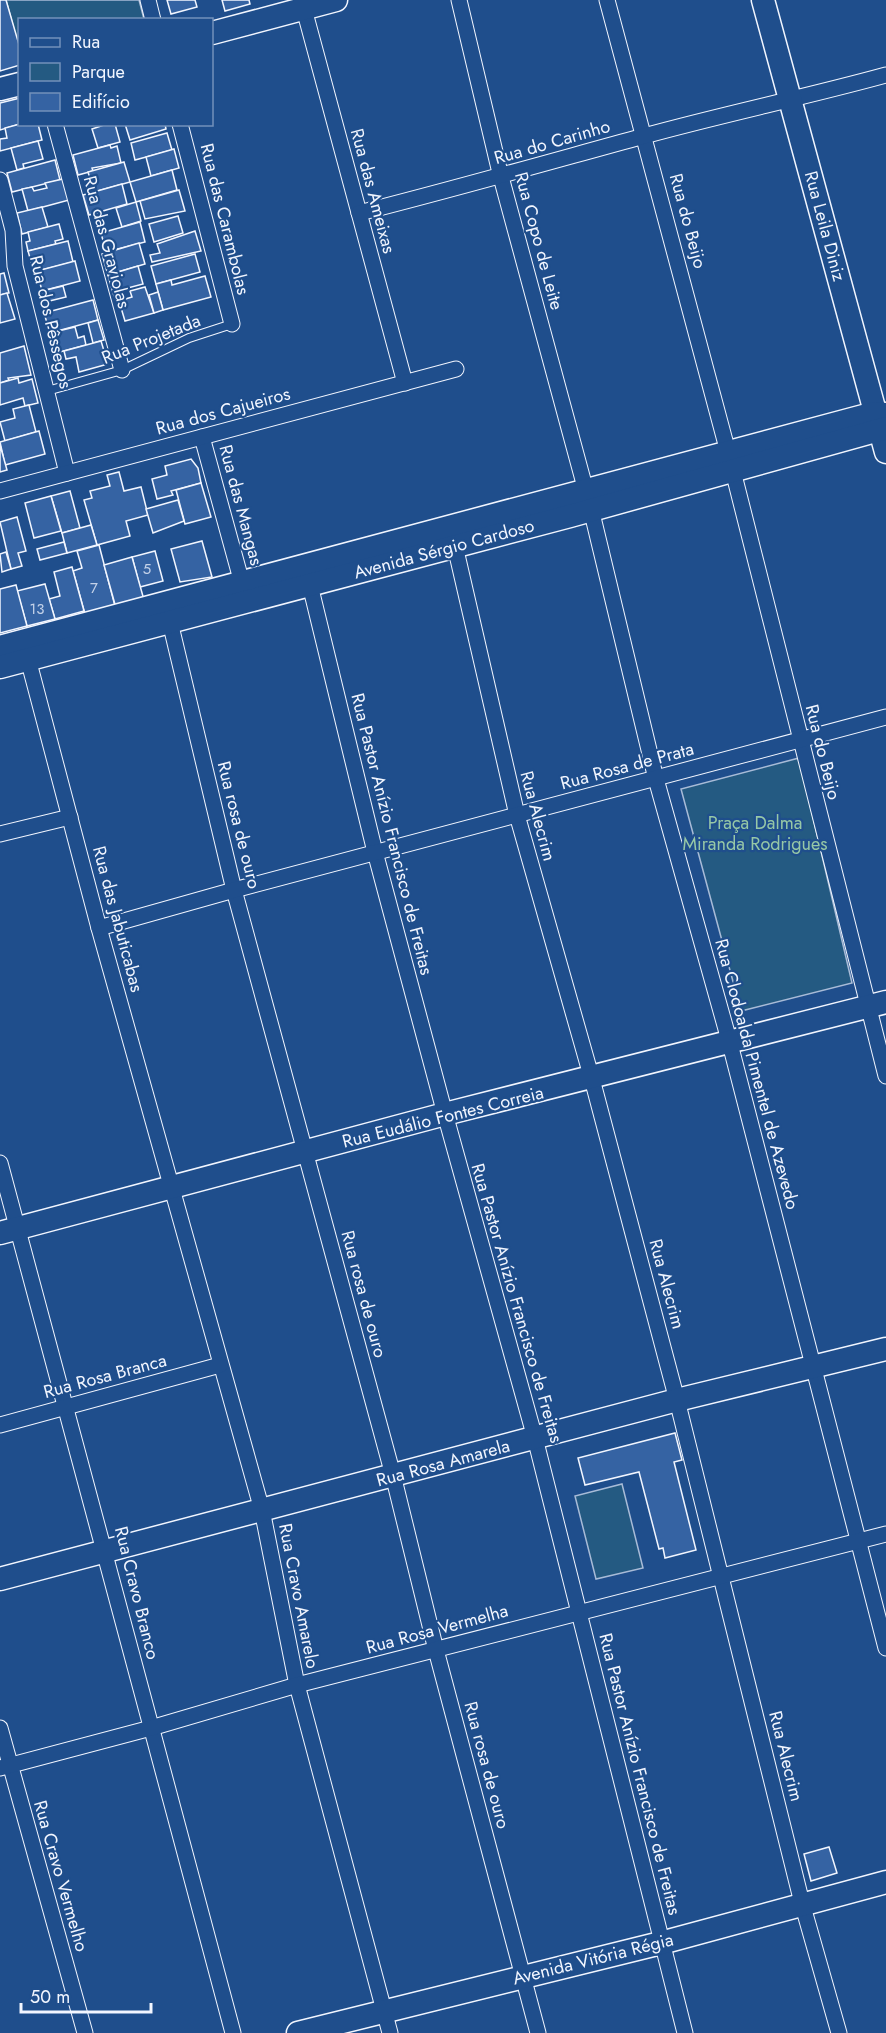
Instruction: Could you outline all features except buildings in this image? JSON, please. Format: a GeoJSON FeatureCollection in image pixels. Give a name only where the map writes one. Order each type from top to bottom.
{"type":"FeatureCollection","features":[{"type":"Feature","properties":{"kind":"street"},"geometry":{"type":"LineString","coordinates":[[148,0],[152,18]]}},
{"type":"Feature","properties":{"kind":"street","name":"Rua Copo de Leite"},"geometry":{"type":"LineString","coordinates":[[459,0],[501,177],[588,500]]}},
{"type":"Feature","properties":{"kind":"street","name":"Rua do Beijo"},"geometry":{"type":"LineString","coordinates":[[607,0],[731,462],[799,740],[877,1004],[886,1076]]}},
{"type":"Feature","properties":{"kind":"street","name":"Rua Leila Diniz"},"geometry":{"type":"LineString","coordinates":[[763,0],[883,428]]}},
{"type":"Feature","properties":{"kind":"street"},"geometry":{"type":"LineString","coordinates":[[213,33],[320,3]]}},
{"type":"Feature","properties":{"kind":"street","name":"Rua das Ameixas"},"geometry":{"type":"LineString","coordinates":[[320,3],[359,213],[405,383]]}},
{"type":"Feature","properties":{"kind":"street","name":"Rua do Carinho"},"geometry":{"type":"LineString","coordinates":[[359,213],[501,177],[645,136],[791,102],[886,75]]}},
{"type":"Feature","properties":{"kind":"street"},"geometry":{"type":"LineString","coordinates":[[0,89],[18,84]]}},
{"type":"Feature","properties":{"kind":"street","name":"Rua das Graviolas"},"geometry":{"type":"LineString","coordinates":[[56,126],[122,370]]}},
{"type":"Feature","properties":{"kind":"street","name":"Rua das Carambolas"},"geometry":{"type":"LineString","coordinates":[[181,126],[232,324]]}},
{"type":"Feature","properties":{"kind":"street","name":"Rua dos Pêssegos"},"geometry":{"type":"LineString","coordinates":[[0,180],[15,246],[15,266],[67,473]]}},
{"type":"Feature","properties":{"kind":"street"},"geometry":{"type":"LineString","coordinates":[[0,250],[15,246]]}},
{"type":"Feature","properties":{"kind":"street","name":"Rua dos Cajueiros"},"geometry":{"type":"LineString","coordinates":[[0,491],[456,369]]}},
{"type":"Feature","properties":{"kind":"street","name":"Avenida Sérgio Cardoso"},"geometry":{"type":"LineString","coordinates":[[0,667],[26,650],[731,462],[883,428]]}},
{"type":"Feature","properties":{"kind":"street","name":"Rua das Mangas"},"geometry":{"type":"LineString","coordinates":[[202,437],[245,592]]}},
{"type":"Feature","properties":{"kind":"street","name":"Rua Clodoalda Pimentel de Azevedo"},"geometry":{"type":"LineString","coordinates":[[588,500],[656,778],[729,1040],[886,1648]]}},
{"type":"Feature","properties":{"kind":"street","name":"Rua Alecrim"},"geometry":{"type":"LineString","coordinates":[[452,537],[517,815],[592,1079],[677,1401],[802,1903],[839,2033]]}},
{"type":"Feature","properties":{"kind":"street","name":"Rua Pastor Anízio Francisco de Freitas"},"geometry":{"type":"LineString","coordinates":[[308,575],[375,852],[444,1114],[535,1438],[685,2033]]}},
{"type":"Feature","properties":{"kind":"street","name":"Rua rosa de ouro"},"geometry":{"type":"LineString","coordinates":[[168,612],[234,890],[393,1475],[436,1650],[538,2033]]}},
{"type":"Feature","properties":{"kind":"street","name":"Avenida Sérgio Cardoso"},"geometry":{"type":"LineString","coordinates":[[0,647],[26,650]]}},
{"type":"Feature","properties":{"kind":"street","name":"Rua das Jabuticabas"},"geometry":{"type":"LineString","coordinates":[[26,650],[99,928],[172,1189]]}},
{"type":"Feature","properties":{"kind":"street","name":"Rua Rosa de Prata"},"geometry":{"type":"LineString","coordinates":[[99,928],[375,852],[886,717]]}},
{"type":"Feature","properties":{"kind":"street"},"geometry":{"type":"LineString","coordinates":[[0,834],[70,817]]}},
{"type":"Feature","properties":{"kind":"street","name":"Rua Eudálio Fontes Correia"},"geometry":{"type":"LineString","coordinates":[[10,1231],[444,1114],[592,1079],[729,1040],[877,1004]]}},
{"type":"Feature","properties":{"kind":"street","name":"Rua Cravo Branco"},"geometry":{"type":"LineString","coordinates":[[0,1163],[10,1231],[68,1406],[233,2033]]}},
{"type":"Feature","properties":{"kind":"street","name":"Rua Cravo Amarelo"},"geometry":{"type":"LineString","coordinates":[[172,1189],[262,1510],[297,1685],[390,2033]]}},
{"type":"Feature","properties":{"kind":"street","name":"Rua Rosa Amarela"},"geometry":{"type":"LineString","coordinates":[[0,1579],[677,1401],[886,1349]]}},
{"type":"Feature","properties":{"kind":"street","name":"Rua Rosa Branca"},"geometry":{"type":"LineString","coordinates":[[0,1425],[220,1365]]}},
{"type":"Feature","properties":{"kind":"street","name":"Rua Rosa Vermelha"},"geometry":{"type":"LineString","coordinates":[[5,1766],[151,1728],[297,1685],[886,1534]]}},
{"type":"Feature","properties":{"kind":"street","name":"Rua Cravo Vermelho"},"geometry":{"type":"LineString","coordinates":[[0,1728],[5,1766],[85,2033]]}},
{"type":"Feature","properties":{"kind":"street","name":"Avenida Vitória Régia"},"geometry":{"type":"LineString","coordinates":[[298,2033],[661,1943],[886,1882]]}},
{"type":"Feature","properties":{"kind":"lane","name":"Rua Projetada"},"geometry":{"type":"LineString","coordinates":[[46,391],[122,370],[189,338],[232,324]]}},
{"type":"Feature","properties":{"kind":"green space"},"geometry":{"type":"Polygon","coordinates":[[[6,0],[139,0],[144,18],[18,18],[18,44],[6,0]]]}},
{"type":"Feature","properties":{"kind":"green space","name":"Praça Dalma Miranda Rodrigues"},"geometry":{"type":"Polygon","coordinates":[[[799,758],[852,983],[741,1011],[681,789],[799,758]]]}},
{"type":"Feature","properties":{"kind":"green space"},"geometry":{"type":"Polygon","coordinates":[[[622,1484],[643,1568],[596,1579],[575,1496],[622,1484]]]}}]}
